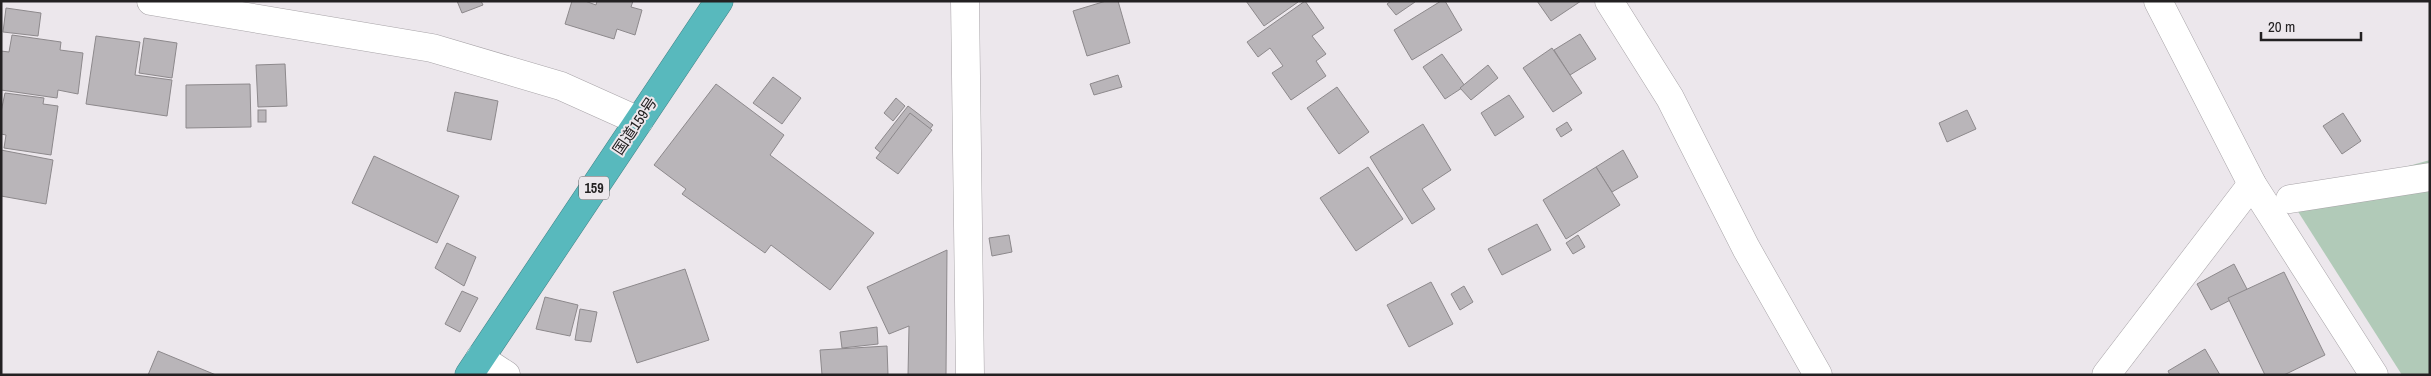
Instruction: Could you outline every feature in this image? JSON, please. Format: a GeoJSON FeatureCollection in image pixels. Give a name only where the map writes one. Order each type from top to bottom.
{"type":"FeatureCollection","features":[{"type":"Feature","properties":{"kind":"highway","name":"国道159号"},"geometry":{"type":"LineString","coordinates":[[475,366],[719,1]]}},
{"type":"Feature","properties":{"kind":"street"},"geometry":{"type":"LineString","coordinates":[[151,1],[432,48],[561,86],[639,121]]}},
{"type":"Feature","properties":{"kind":"street"},"geometry":{"type":"LineString","coordinates":[[965,1],[970,375]]}},
{"type":"Feature","properties":{"kind":"street"},"geometry":{"type":"LineString","coordinates":[[1609,1],[1670,98],[1746,248],[1818,375]]}},
{"type":"Feature","properties":{"kind":"street"},"geometry":{"type":"LineString","coordinates":[[2158,1],[2252,184],[2374,375]]}},
{"type":"Feature","properties":{"kind":"street"},"geometry":{"type":"LineString","coordinates":[[2290,199],[2430,177]]}},
{"type":"Feature","properties":{"kind":"street"},"geometry":{"type":"LineString","coordinates":[[2106,375],[2252,184]]}},
{"type":"Feature","properties":{"kind":"street"},"geometry":{"type":"LineString","coordinates":[[475,366],[506,375]]}},
{"type":"Feature","properties":{"kind":"green space"},"geometry":{"type":"Polygon","coordinates":[[[2430,160],[2430,375],[2402,375],[2290,199],[2430,160]]]}},
{"type":"Feature","properties":{"kind":"building"},"geometry":{"type":"Polygon","coordinates":[[[457,1],[481,1],[483,5],[462,13],[457,1]]]}},
{"type":"Feature","properties":{"kind":"building"},"geometry":{"type":"Polygon","coordinates":[[[572,1],[585,1],[596,5],[597,1],[633,1],[631,7],[642,10],[635,35],[617,29],[614,39],[565,24],[572,1]]]}},
{"type":"Feature","properties":{"kind":"building"},"geometry":{"type":"Polygon","coordinates":[[[1106,1],[1118,1],[1130,43],[1087,56],[1073,11],[1106,1]]]}},
{"type":"Feature","properties":{"kind":"building"},"geometry":{"type":"Polygon","coordinates":[[[1246,1],[1298,1],[1298,2],[1264,26],[1246,1]]]}},
{"type":"Feature","properties":{"kind":"building"},"geometry":{"type":"Polygon","coordinates":[[[1305,1],[1324,28],[1312,36],[1326,54],[1316,61],[1326,76],[1291,100],[1272,73],[1283,66],[1270,48],[1258,57],[1247,42],[1305,1]]]}},
{"type":"Feature","properties":{"kind":"building"},"geometry":{"type":"Polygon","coordinates":[[[1391,1],[1415,2],[1396,15],[1387,4],[1391,1]]]}},
{"type":"Feature","properties":{"kind":"building"},"geometry":{"type":"Polygon","coordinates":[[[1441,1],[1445,1],[1462,30],[1412,60],[1394,30],[1441,1]]]}},
{"type":"Feature","properties":{"kind":"building"},"geometry":{"type":"Polygon","coordinates":[[[1537,1],[1581,1],[1551,21],[1537,1]]]}},
{"type":"Feature","properties":{"kind":"building"},"geometry":{"type":"Polygon","coordinates":[[[6,8],[41,13],[38,36],[3,32],[6,8]]]}},
{"type":"Feature","properties":{"kind":"building"},"geometry":{"type":"Polygon","coordinates":[[[1580,34],[1596,59],[1570,75],[1554,50],[1580,34]]]}},
{"type":"Feature","properties":{"kind":"building"},"geometry":{"type":"Polygon","coordinates":[[[12,35],[61,42],[60,50],[83,53],[78,94],[58,90],[57,98],[1,90],[1,51],[9,52],[12,35]]]}},
{"type":"Feature","properties":{"kind":"building"},"geometry":{"type":"Polygon","coordinates":[[[96,36],[140,42],[135,75],[172,80],[167,116],[86,104],[96,36]]]}},
{"type":"Feature","properties":{"kind":"building"},"geometry":{"type":"Polygon","coordinates":[[[144,38],[177,43],[172,78],[139,73],[144,38]]]}},
{"type":"Feature","properties":{"kind":"building"},"geometry":{"type":"Polygon","coordinates":[[[1552,48],[1582,93],[1553,112],[1523,68],[1552,48]]]}},
{"type":"Feature","properties":{"kind":"building"},"geometry":{"type":"Polygon","coordinates":[[[1442,54],[1465,86],[1445,99],[1423,67],[1442,54]]]}},
{"type":"Feature","properties":{"kind":"building"},"geometry":{"type":"Polygon","coordinates":[[[285,64],[287,106],[258,107],[256,65],[285,64]]]}},
{"type":"Feature","properties":{"kind":"building"},"geometry":{"type":"Polygon","coordinates":[[[1488,65],[1498,78],[1471,100],[1460,88],[1488,65]]]}},
{"type":"Feature","properties":{"kind":"building"},"geometry":{"type":"Polygon","coordinates":[[[1118,75],[1122,87],[1094,95],[1090,84],[1118,75]]]}},
{"type":"Feature","properties":{"kind":"building"},"geometry":{"type":"Polygon","coordinates":[[[773,77],[801,98],[782,124],[753,103],[773,77]]]}},
{"type":"Feature","properties":{"kind":"building"},"geometry":{"type":"Polygon","coordinates":[[[250,84],[251,127],[186,128],[186,85],[250,84]]]}},
{"type":"Feature","properties":{"kind":"building"},"geometry":{"type":"Polygon","coordinates":[[[716,84],[784,135],[770,155],[874,233],[830,290],[771,245],[765,253],[682,194],[686,189],[654,165],[716,84]]]}},
{"type":"Feature","properties":{"kind":"building"},"geometry":{"type":"Polygon","coordinates":[[[1337,87],[1369,132],[1339,154],[1307,108],[1337,87]]]}},
{"type":"Feature","properties":{"kind":"building"},"geometry":{"type":"Polygon","coordinates":[[[455,92],[498,101],[491,140],[447,131],[455,92]]]}},
{"type":"Feature","properties":{"kind":"building"},"geometry":{"type":"Polygon","coordinates":[[[5,93],[44,98],[43,104],[58,106],[51,155],[4,148],[6,135],[1,134],[1,112],[5,93]]]}},
{"type":"Feature","properties":{"kind":"building"},"geometry":{"type":"Polygon","coordinates":[[[1509,95],[1524,117],[1495,136],[1481,113],[1509,95]]]}},
{"type":"Feature","properties":{"kind":"building"},"geometry":{"type":"Polygon","coordinates":[[[896,98],[905,106],[893,121],[884,113],[896,98]]]}},
{"type":"Feature","properties":{"kind":"building"},"geometry":{"type":"Polygon","coordinates":[[[908,106],[933,125],[899,168],[875,148],[908,106]]]}},
{"type":"Feature","properties":{"kind":"building"},"geometry":{"type":"Polygon","coordinates":[[[258,110],[266,110],[266,122],[258,122],[258,110]]]}},
{"type":"Feature","properties":{"kind":"building"},"geometry":{"type":"Polygon","coordinates":[[[1967,110],[1976,129],[1947,142],[1939,123],[1967,110]]]}},
{"type":"Feature","properties":{"kind":"building"},"geometry":{"type":"Polygon","coordinates":[[[910,113],[932,130],[898,174],[876,158],[910,113]]]}},
{"type":"Feature","properties":{"kind":"building"},"geometry":{"type":"Polygon","coordinates":[[[2343,113],[2361,141],[2342,154],[2323,126],[2343,113]]]}},
{"type":"Feature","properties":{"kind":"building"},"geometry":{"type":"Polygon","coordinates":[[[1567,122],[1572,130],[1561,137],[1556,129],[1567,122]]]}},
{"type":"Feature","properties":{"kind":"building"},"geometry":{"type":"Polygon","coordinates":[[[1423,124],[1451,170],[1422,189],[1435,209],[1412,224],[1370,157],[1423,124]]]}},
{"type":"Feature","properties":{"kind":"building"},"geometry":{"type":"Polygon","coordinates":[[[1,150],[53,160],[46,204],[1,196],[1,150]]]}},
{"type":"Feature","properties":{"kind":"building"},"geometry":{"type":"Polygon","coordinates":[[[1623,150],[1638,177],[1612,192],[1596,167],[1623,150]]]}},
{"type":"Feature","properties":{"kind":"building"},"geometry":{"type":"Polygon","coordinates":[[[374,156],[459,196],[437,243],[352,203],[374,156]]]}},
{"type":"Feature","properties":{"kind":"building"},"geometry":{"type":"Polygon","coordinates":[[[1368,167],[1403,219],[1356,251],[1320,198],[1368,167]]]}},
{"type":"Feature","properties":{"kind":"building"},"geometry":{"type":"Polygon","coordinates":[[[1596,167],[1620,205],[1566,239],[1543,200],[1596,167]]]}},
{"type":"Feature","properties":{"kind":"building"},"geometry":{"type":"Polygon","coordinates":[[[1537,224],[1551,250],[1502,275],[1488,249],[1537,224]]]}},
{"type":"Feature","properties":{"kind":"building"},"geometry":{"type":"Polygon","coordinates":[[[1009,235],[1012,252],[992,256],[989,238],[1009,235]]]}},
{"type":"Feature","properties":{"kind":"building"},"geometry":{"type":"Polygon","coordinates":[[[1578,235],[1585,247],[1573,254],[1566,243],[1578,235]]]}},
{"type":"Feature","properties":{"kind":"building"},"geometry":{"type":"Polygon","coordinates":[[[447,243],[476,257],[464,286],[435,268],[447,243]]]}},
{"type":"Feature","properties":{"kind":"building"},"geometry":{"type":"Polygon","coordinates":[[[947,250],[946,375],[908,375],[909,326],[889,334],[867,287],[947,250]]]}},
{"type":"Feature","properties":{"kind":"building"},"geometry":{"type":"Polygon","coordinates":[[[2234,264],[2248,291],[2211,310],[2197,284],[2234,264]]]}},
{"type":"Feature","properties":{"kind":"building"},"geometry":{"type":"Polygon","coordinates":[[[685,269],[709,340],[637,363],[613,292],[685,269]]]}},
{"type":"Feature","properties":{"kind":"building"},"geometry":{"type":"Polygon","coordinates":[[[2284,272],[2325,355],[2284,375],[2265,375],[2228,298],[2284,272]]]}},
{"type":"Feature","properties":{"kind":"building"},"geometry":{"type":"Polygon","coordinates":[[[1431,282],[1453,324],[1409,347],[1387,305],[1431,282]]]}},
{"type":"Feature","properties":{"kind":"building"},"geometry":{"type":"Polygon","coordinates":[[[1464,286],[1473,302],[1460,310],[1451,294],[1464,286]]]}},
{"type":"Feature","properties":{"kind":"building"},"geometry":{"type":"Polygon","coordinates":[[[462,291],[478,298],[460,332],[445,324],[462,291]]]}},
{"type":"Feature","properties":{"kind":"building"},"geometry":{"type":"Polygon","coordinates":[[[545,297],[578,305],[570,336],[536,329],[545,297]]]}},
{"type":"Feature","properties":{"kind":"building"},"geometry":{"type":"Polygon","coordinates":[[[580,309],[597,312],[591,342],[575,340],[580,309]]]}},
{"type":"Feature","properties":{"kind":"building"},"geometry":{"type":"Polygon","coordinates":[[[877,327],[878,344],[842,348],[840,332],[877,327]]]}},
{"type":"Feature","properties":{"kind":"building"},"geometry":{"type":"Polygon","coordinates":[[[887,346],[888,375],[822,375],[820,350],[887,346]]]}},
{"type":"Feature","properties":{"kind":"building"},"geometry":{"type":"Polygon","coordinates":[[[2205,349],[2220,375],[2170,375],[2168,371],[2205,349]]]}},
{"type":"Feature","properties":{"kind":"building"},"geometry":{"type":"Polygon","coordinates":[[[158,351],[216,375],[148,375],[158,351]]]}}]}
